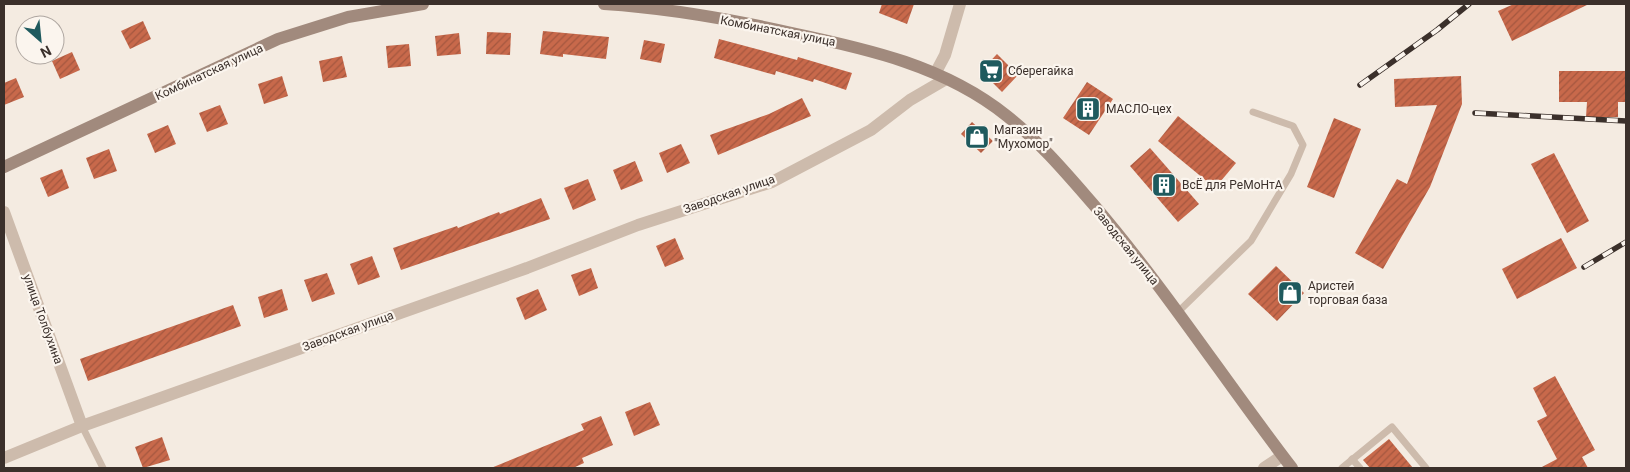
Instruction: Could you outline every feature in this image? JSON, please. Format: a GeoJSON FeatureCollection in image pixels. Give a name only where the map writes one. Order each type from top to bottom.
{"type":"FeatureCollection","features":[{"type":"Feature","properties":{"kind":"main road","name":"Комбинатская улица"},"geometry":{"type":"LineString","coordinates":[[4,168],[278,39],[348,17],[423,4]]}},
{"type":"Feature","properties":{"kind":"main road","name":"Комбинатская улица"},"geometry":{"type":"LineString","coordinates":[[604,4],[637,6],[740,22],[872,50],[941,76]]}},
{"type":"Feature","properties":{"kind":"main road","name":"Заводская улица"},"geometry":{"type":"LineString","coordinates":[[941,76],[973,93],[1006,115],[1046,149],[1128,246],[1292,468]]}},
{"type":"Feature","properties":{"kind":"street"},"geometry":{"type":"LineString","coordinates":[[941,76],[960,4]]}},
{"type":"Feature","properties":{"kind":"street","name":"Заводская улица"},"geometry":{"type":"LineString","coordinates":[[4,458],[82,426],[527,268],[638,225],[772,182],[871,130],[941,76]]}},
{"type":"Feature","properties":{"kind":"street","name":"улица Толбухина"},"geometry":{"type":"LineString","coordinates":[[4,212],[82,426]]}},
{"type":"Feature","properties":{"kind":"street"},"geometry":{"type":"LineString","coordinates":[[1264,468],[1282,456]]}},
{"type":"Feature","properties":{"kind":"lane"},"geometry":{"type":"LineString","coordinates":[[1178,312],[1251,241],[1291,174],[1303,145],[1293,126],[1253,112]]}},
{"type":"Feature","properties":{"kind":"lane"},"geometry":{"type":"LineString","coordinates":[[82,426],[103,468]]}},
{"type":"Feature","properties":{"kind":"lane"},"geometry":{"type":"LineString","coordinates":[[1342,468],[1392,428],[1426,468]]}},
{"type":"Feature","properties":{"kind":"lane"},"geometry":{"type":"LineString","coordinates":[[1352,459],[1360,468]]}},
{"type":"Feature","properties":{"kind":"building"},"geometry":{"type":"Polygon","coordinates":[[[882,4],[914,4],[907,24],[879,13],[882,4]]]}},
{"type":"Feature","properties":{"kind":"building"},"geometry":{"type":"Polygon","coordinates":[[[1514,4],[1589,4],[1512,41],[1498,11],[1514,4]]]}},
{"type":"Feature","properties":{"kind":"building"},"geometry":{"type":"Polygon","coordinates":[[[143,21],[151,39],[130,49],[121,31],[143,21]]]}},
{"type":"Feature","properties":{"kind":"building"},"geometry":{"type":"Polygon","coordinates":[[[543,31],[609,37],[606,59],[563,54],[563,57],[540,54],[543,31]]]}},
{"type":"Feature","properties":{"kind":"building"},"geometry":{"type":"Polygon","coordinates":[[[487,32],[511,33],[510,55],[486,54],[487,32]]]}},
{"type":"Feature","properties":{"kind":"building"},"geometry":{"type":"Polygon","coordinates":[[[459,33],[461,54],[437,56],[435,36],[459,33]]]}},
{"type":"Feature","properties":{"kind":"building"},"geometry":{"type":"Polygon","coordinates":[[[719,39],[797,60],[798,57],[852,73],[846,90],[814,79],[813,82],[776,71],[775,75],[714,58],[719,39]]]}},
{"type":"Feature","properties":{"kind":"building"},"geometry":{"type":"Polygon","coordinates":[[[644,40],[665,44],[661,63],[640,59],[644,40]]]}},
{"type":"Feature","properties":{"kind":"building"},"geometry":{"type":"Polygon","coordinates":[[[409,44],[411,66],[388,68],[386,46],[409,44]]]}},
{"type":"Feature","properties":{"kind":"building"},"geometry":{"type":"Polygon","coordinates":[[[72,52],[80,70],[60,79],[54,65],[65,65],[65,55],[72,52]]]}},
{"type":"Feature","properties":{"kind":"building"},"geometry":{"type":"Polygon","coordinates":[[[997,54],[1018,75],[1002,92],[981,71],[997,54]]]}},
{"type":"Feature","properties":{"kind":"building"},"geometry":{"type":"Polygon","coordinates":[[[342,56],[347,77],[323,82],[319,61],[342,56]]]}},
{"type":"Feature","properties":{"kind":"building"},"geometry":{"type":"Polygon","coordinates":[[[1559,71],[1626,71],[1626,102],[1618,102],[1618,117],[1586,117],[1587,102],[1559,102],[1559,71]]]}},
{"type":"Feature","properties":{"kind":"building"},"geometry":{"type":"Polygon","coordinates":[[[282,76],[288,96],[264,104],[258,84],[282,76]]]}},
{"type":"Feature","properties":{"kind":"building"},"geometry":{"type":"Polygon","coordinates":[[[1461,76],[1462,104],[1430,187],[1383,269],[1355,253],[1397,179],[1407,184],[1437,105],[1395,107],[1394,79],[1461,76]]]}},
{"type":"Feature","properties":{"kind":"building"},"geometry":{"type":"Polygon","coordinates":[[[16,78],[24,97],[4,105],[4,83],[16,78]]]}},
{"type":"Feature","properties":{"kind":"building","name":"МАСЛО-цех"},"geometry":{"type":"Polygon","coordinates":[[[1087,82],[1113,99],[1089,135],[1063,118],[1087,82]]]}},
{"type":"Feature","properties":{"kind":"building"},"geometry":{"type":"Polygon","coordinates":[[[802,98],[811,116],[718,155],[710,135],[769,114],[802,98]]]}},
{"type":"Feature","properties":{"kind":"building"},"geometry":{"type":"Polygon","coordinates":[[[220,105],[228,124],[207,132],[199,113],[220,105]]]}},
{"type":"Feature","properties":{"kind":"building"},"geometry":{"type":"Polygon","coordinates":[[[1178,116],[1236,163],[1215,188],[1158,141],[1178,116]]]}},
{"type":"Feature","properties":{"kind":"building"},"geometry":{"type":"Polygon","coordinates":[[[1334,118],[1361,129],[1334,198],[1307,187],[1334,118]]]}},
{"type":"Feature","properties":{"kind":"building","name":"Магазин \"Мухомор\""},"geometry":{"type":"Polygon","coordinates":[[[972,122],[993,141],[981,153],[961,134],[972,122]]]}},
{"type":"Feature","properties":{"kind":"building"},"geometry":{"type":"Polygon","coordinates":[[[168,125],[176,144],[155,153],[147,134],[168,125]]]}},
{"type":"Feature","properties":{"kind":"building"},"geometry":{"type":"Polygon","coordinates":[[[681,144],[690,163],[667,173],[659,153],[681,144]]]}},
{"type":"Feature","properties":{"kind":"building","name":"ВсЁ для РеМоНтА"},"geometry":{"type":"Polygon","coordinates":[[[1150,148],[1199,204],[1178,222],[1130,166],[1150,148]]]}},
{"type":"Feature","properties":{"kind":"building"},"geometry":{"type":"Polygon","coordinates":[[[109,149],[117,171],[94,179],[86,158],[109,149]]]}},
{"type":"Feature","properties":{"kind":"building"},"geometry":{"type":"Polygon","coordinates":[[[1554,153],[1589,221],[1567,233],[1531,164],[1554,153]]]}},
{"type":"Feature","properties":{"kind":"building"},"geometry":{"type":"Polygon","coordinates":[[[635,161],[643,181],[621,190],[613,170],[635,161]]]}},
{"type":"Feature","properties":{"kind":"building"},"geometry":{"type":"Polygon","coordinates":[[[62,169],[69,188],[48,197],[40,178],[62,169]]]}},
{"type":"Feature","properties":{"kind":"building"},"geometry":{"type":"Polygon","coordinates":[[[588,179],[596,200],[573,210],[564,188],[588,179]]]}},
{"type":"Feature","properties":{"kind":"building"},"geometry":{"type":"Polygon","coordinates":[[[541,198],[550,219],[401,270],[393,248],[457,226],[458,228],[499,212],[500,214],[541,198]]]}},
{"type":"Feature","properties":{"kind":"building"},"geometry":{"type":"Polygon","coordinates":[[[675,238],[684,259],[665,267],[656,246],[675,238]]]}},
{"type":"Feature","properties":{"kind":"building"},"geometry":{"type":"Polygon","coordinates":[[[1561,238],[1577,268],[1517,299],[1502,269],[1561,238]]]}},
{"type":"Feature","properties":{"kind":"building"},"geometry":{"type":"Polygon","coordinates":[[[372,256],[380,277],[358,285],[350,264],[372,256]]]}},
{"type":"Feature","properties":{"kind":"building"},"geometry":{"type":"Polygon","coordinates":[[[1276,266],[1304,293],[1277,321],[1248,294],[1276,266]]]}},
{"type":"Feature","properties":{"kind":"building"},"geometry":{"type":"Polygon","coordinates":[[[591,268],[598,288],[579,296],[571,275],[591,268]]]}},
{"type":"Feature","properties":{"kind":"building"},"geometry":{"type":"Polygon","coordinates":[[[327,273],[335,294],[312,302],[304,280],[327,273]]]}},
{"type":"Feature","properties":{"kind":"building"},"geometry":{"type":"Polygon","coordinates":[[[282,289],[288,310],[264,318],[258,297],[282,289]]]}},
{"type":"Feature","properties":{"kind":"building"},"geometry":{"type":"Polygon","coordinates":[[[538,289],[547,310],[525,320],[516,298],[538,289]]]}},
{"type":"Feature","properties":{"kind":"building"},"geometry":{"type":"Polygon","coordinates":[[[233,305],[241,326],[88,381],[80,359],[233,305]]]}},
{"type":"Feature","properties":{"kind":"building"},"geometry":{"type":"Polygon","coordinates":[[[1555,376],[1595,450],[1582,457],[1588,468],[1540,468],[1557,459],[1537,421],[1547,416],[1533,388],[1555,376]]]}},
{"type":"Feature","properties":{"kind":"building"},"geometry":{"type":"Polygon","coordinates":[[[650,402],[660,425],[634,436],[625,412],[650,402]]]}},
{"type":"Feature","properties":{"kind":"building"},"geometry":{"type":"Polygon","coordinates":[[[601,416],[613,445],[582,458],[584,463],[573,468],[491,468],[584,430],[581,424],[601,416]]]}},
{"type":"Feature","properties":{"kind":"building"},"geometry":{"type":"Polygon","coordinates":[[[162,437],[170,460],[143,468],[135,447],[162,437]]]}},
{"type":"Feature","properties":{"kind":"building"},"geometry":{"type":"Polygon","coordinates":[[[1389,439],[1413,468],[1370,468],[1363,460],[1389,439]]]}},
{"type":"Feature","properties":{"kind":"railway"},"geometry":{"type":"LineString","coordinates":[[1360,85],[1437,30],[1469,4]]}},
{"type":"Feature","properties":{"kind":"railway"},"geometry":{"type":"LineString","coordinates":[[1475,113],[1626,121]]}},
{"type":"Feature","properties":{"kind":"railway"},"geometry":{"type":"LineString","coordinates":[[1584,267],[1626,242]]}},
{"type":"Feature","properties":{"kind":"place","name":"Сберегайка"},"geometry":{"type":"Point","coordinates":[991,71]}},
{"type":"Feature","properties":{"kind":"place","name":"МАСЛО-цех"},"geometry":{"type":"Point","coordinates":[1088,109]}},
{"type":"Feature","properties":{"kind":"place","name":"Магазин \"Мухомор\""},"geometry":{"type":"Point","coordinates":[977,137]}},
{"type":"Feature","properties":{"kind":"place","name":"ВсЁ для РеМоНтА"},"geometry":{"type":"Point","coordinates":[1164,185]}},
{"type":"Feature","properties":{"kind":"place","name":"Аристей торговая база"},"geometry":{"type":"Point","coordinates":[1290,293]}}]}
